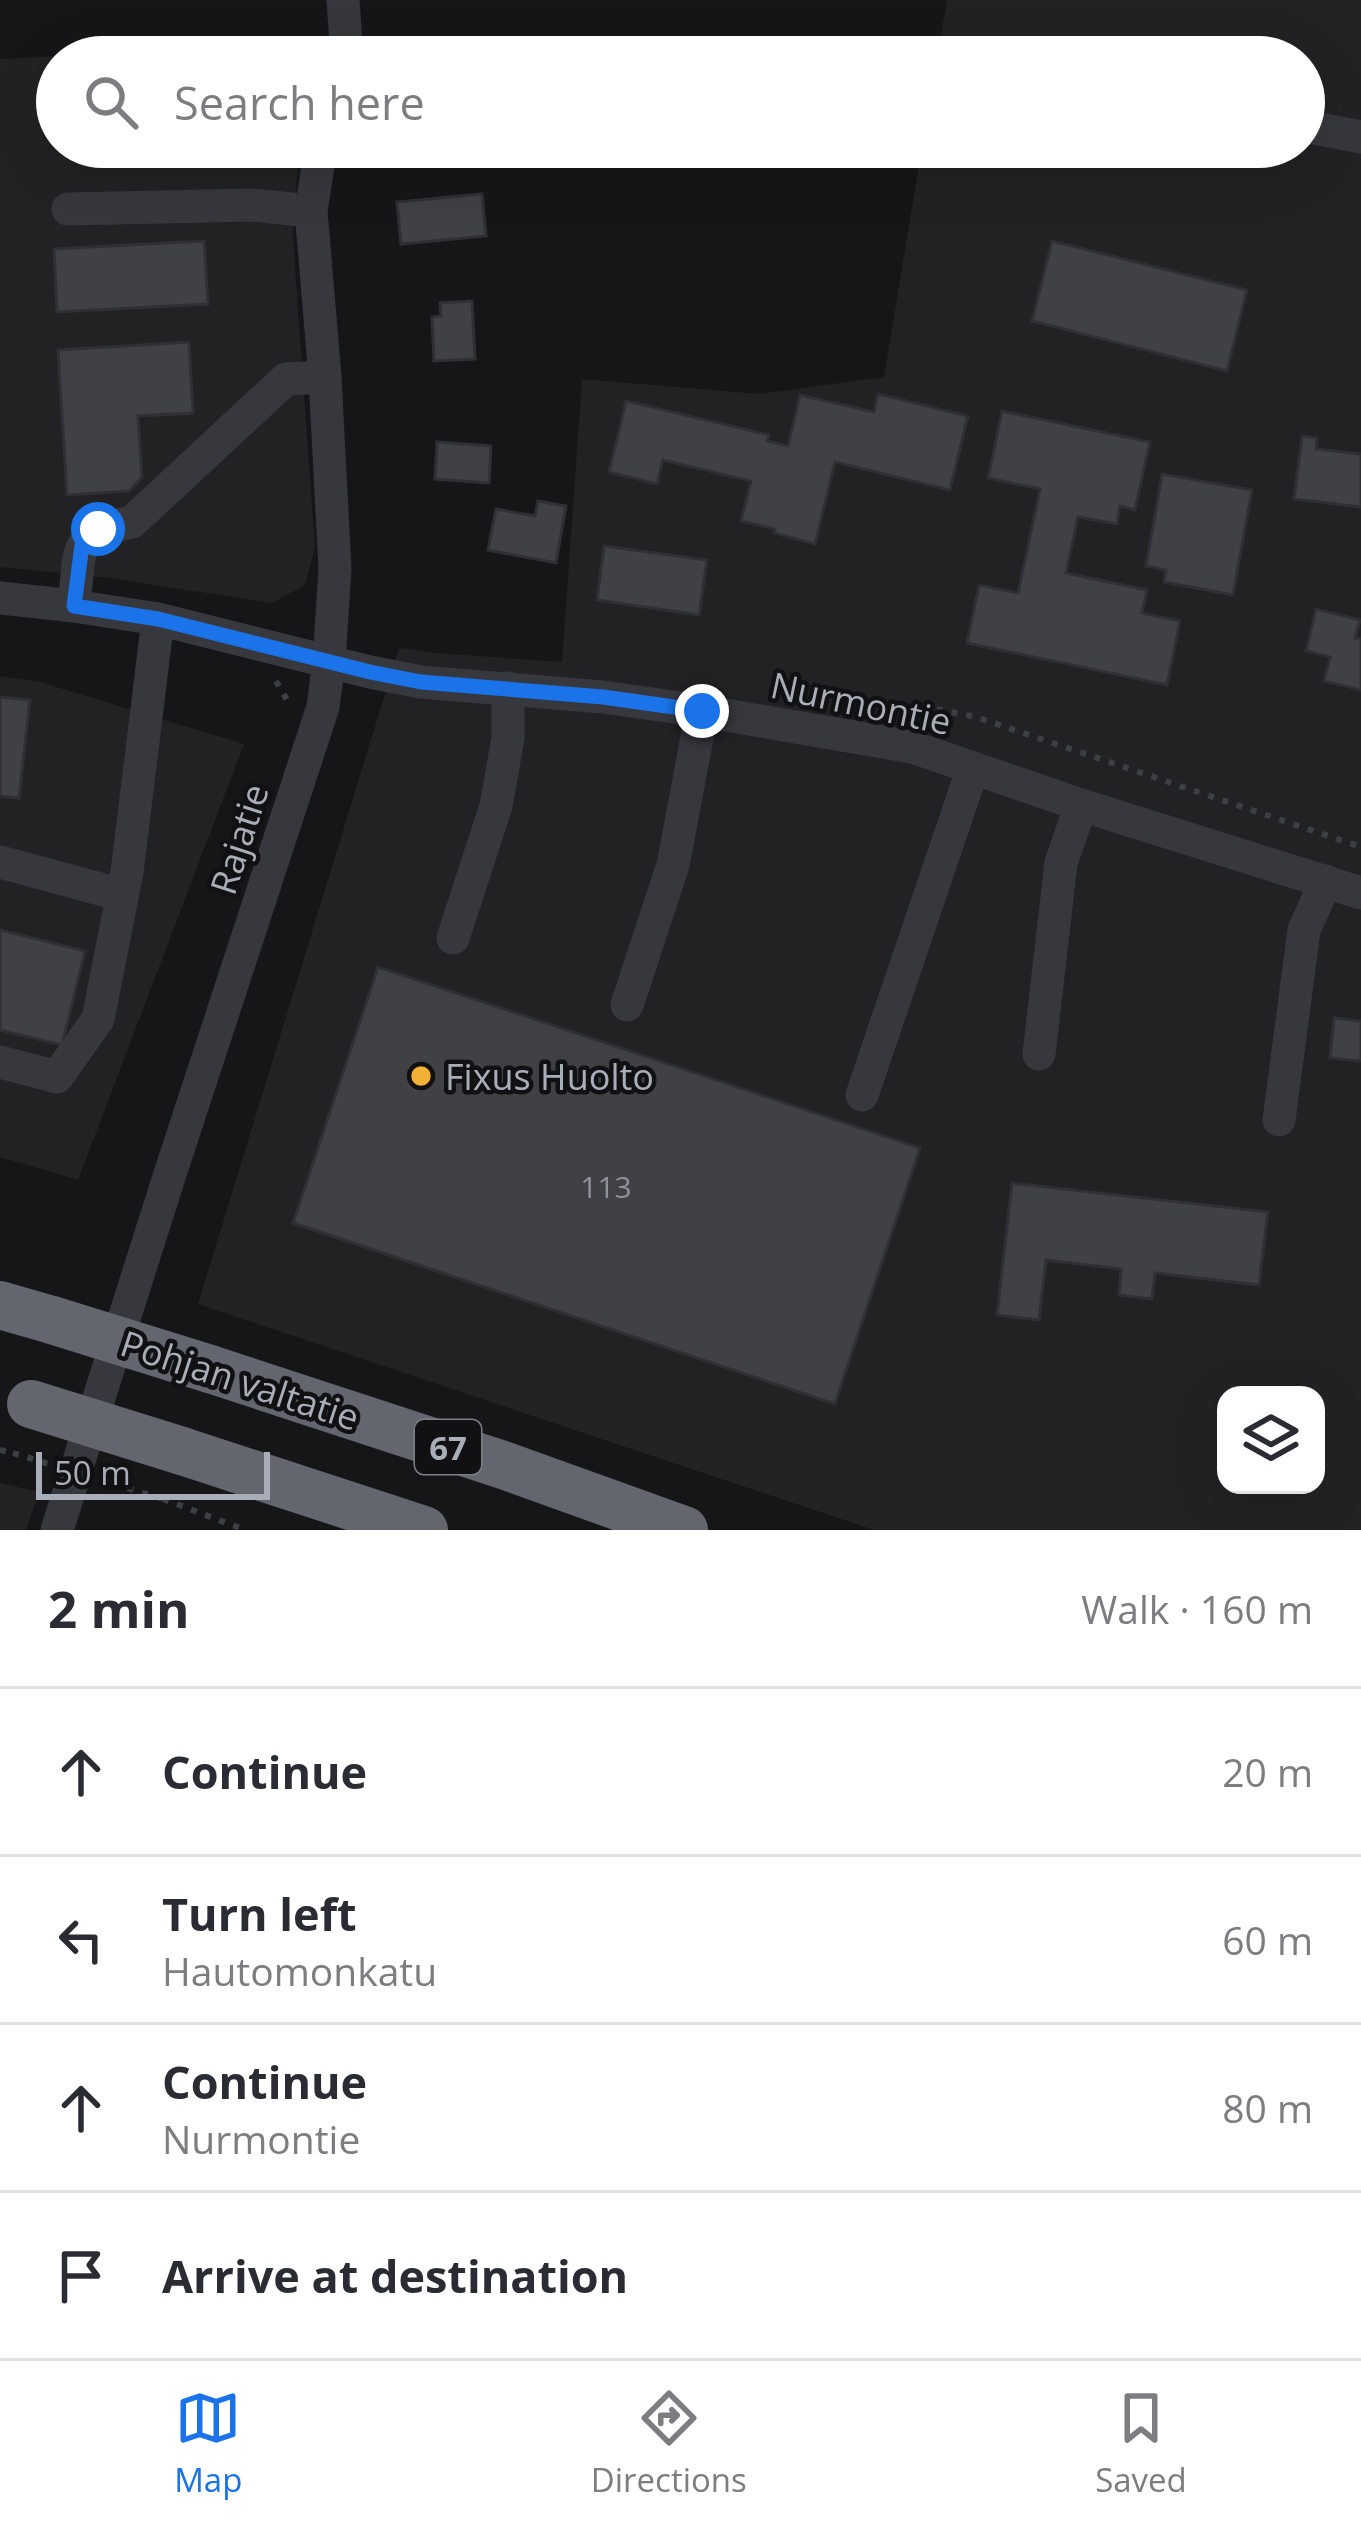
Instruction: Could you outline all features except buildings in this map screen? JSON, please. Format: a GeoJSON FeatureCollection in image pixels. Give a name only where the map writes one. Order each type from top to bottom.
{"type":"FeatureCollection","features":[{"type":"Feature","properties":{"kind":"highway","name":"Pohjan valtatie"},"geometry":{"type":"LineString","coordinates":[[0,1305],[506,1466],[684,1530]]}},
{"type":"Feature","properties":{"kind":"highway","name":"67"},"geometry":{"type":"LineString","coordinates":[[15,1399],[424,1530]]}},
{"type":"Feature","properties":{"kind":"highway"},"geometry":{"type":"LineString","coordinates":[[182,1450],[393,1530]]}},
{"type":"Feature","properties":{"kind":"street"},"geometry":{"type":"LineString","coordinates":[[343,0],[346,36]]}},
{"type":"Feature","properties":{"kind":"street"},"geometry":{"type":"LineString","coordinates":[[1325,130],[1361,137]]}},
{"type":"Feature","properties":{"kind":"street","name":"Rajatie"},"geometry":{"type":"LineString","coordinates":[[57,1530],[323,707],[335,569],[326,377],[311,211],[318,168]]}},
{"type":"Feature","properties":{"kind":"street"},"geometry":{"type":"LineString","coordinates":[[68,209],[252,205],[311,211]]}},
{"type":"Feature","properties":{"kind":"street"},"geometry":{"type":"LineString","coordinates":[[74,606],[82,545],[98,529],[132,522],[286,379],[326,377]]}},
{"type":"Feature","properties":{"kind":"street","name":"Nurmontie"},"geometry":{"type":"LineString","coordinates":[[0,598],[158,619],[421,682],[603,697],[912,747],[1361,893]]}},
{"type":"Feature","properties":{"kind":"street"},"geometry":{"type":"LineString","coordinates":[[0,1062],[57,1077],[98,1019],[122,895],[158,619]]}},
{"type":"Feature","properties":{"kind":"street"},"geometry":{"type":"LineString","coordinates":[[453,938],[496,806],[508,738],[508,688]]}},
{"type":"Feature","properties":{"kind":"street"},"geometry":{"type":"LineString","coordinates":[[627,1005],[673,865],[702,711]]}},
{"type":"Feature","properties":{"kind":"street"},"geometry":{"type":"LineString","coordinates":[[862,1096],[973,768]]}},
{"type":"Feature","properties":{"kind":"street"},"geometry":{"type":"LineString","coordinates":[[1039,1054],[1061,863],[1081,805]]}},
{"type":"Feature","properties":{"kind":"street"},"geometry":{"type":"LineString","coordinates":[[0,862],[122,895]]}},
{"type":"Feature","properties":{"kind":"street"},"geometry":{"type":"LineString","coordinates":[[1279,1120],[1304,930],[1326,881]]}},
{"type":"Feature","properties":{"kind":"path"},"geometry":{"type":"LineString","coordinates":[[0,1450],[163,1499],[245,1530]]}},
{"type":"Feature","properties":{"kind":"shaded area"},"geometry":{"type":"Polygon","coordinates":[[[947,0],[1361,0],[1361,1530],[874,1530],[198,1304],[399,648],[562,662],[582,379],[759,394],[884,377],[919,168],[1325,168],[1325,36],[941,36],[947,0]]]}},
{"type":"Feature","properties":{"kind":"shaded area"},"geometry":{"type":"Polygon","coordinates":[[[36,57],[36,168],[298,168],[293,238],[315,548],[305,585],[272,603],[0,567],[0,59],[36,57]]]}},
{"type":"Feature","properties":{"kind":"shaded area"},"geometry":{"type":"Polygon","coordinates":[[[0,676],[40,682],[244,744],[78,1180],[0,1157],[0,676]]]}},
{"type":"Feature","properties":{"kind":"shaded area"},"geometry":{"type":"Polygon","coordinates":[[[0,1483],[39,1492],[26,1530],[0,1530],[0,1483]]]}},
{"type":"Feature","properties":{"kind":"place","name":"Fixus Huolto"},"geometry":{"type":"Point","coordinates":[421,1076]}},
{"type":"Feature","properties":{"kind":"route"},"geometry":{"type":"LineString","coordinates":[[98,529],[82,545],[74,606],[158,619],[421,682],[603,697],[702,711]]}}]}
